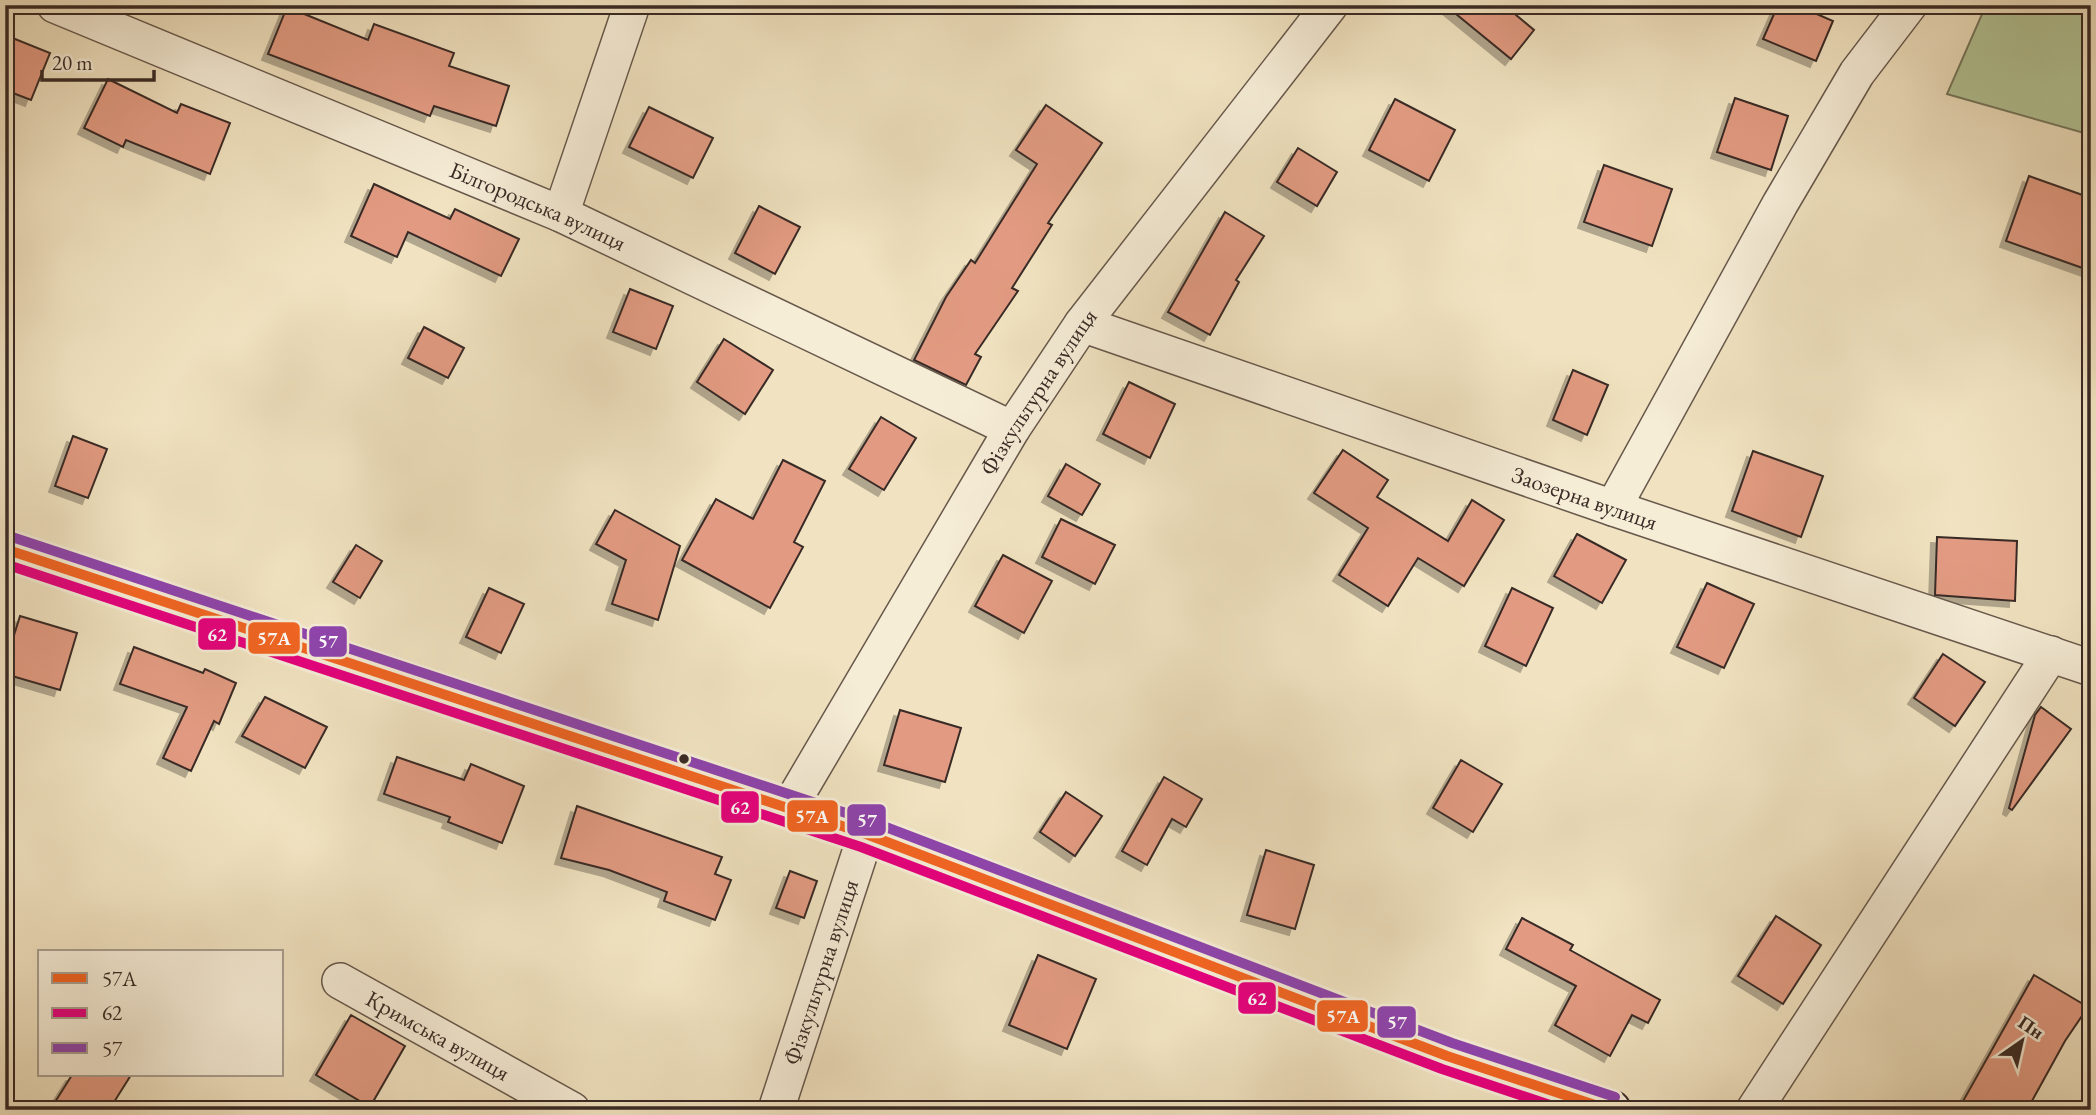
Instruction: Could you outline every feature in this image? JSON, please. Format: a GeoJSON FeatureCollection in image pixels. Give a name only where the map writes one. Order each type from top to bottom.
{"type":"FeatureCollection","features":[{"type":"Feature","properties":{"kind":"main road"},"geometry":{"type":"LineString","coordinates":[[5,549],[866,834],[1447,1055],[1611,1110]]}},
{"type":"Feature","properties":{"kind":"street","name":"Білгородська вулиця"},"geometry":{"type":"LineString","coordinates":[[55,5],[561,214],[1012,429]]}},
{"type":"Feature","properties":{"kind":"street"},"geometry":{"type":"LineString","coordinates":[[561,214],[632,5]]}},
{"type":"Feature","properties":{"kind":"street"},"geometry":{"type":"LineString","coordinates":[[1613,508],[1857,73],[1909,5]]}},
{"type":"Feature","properties":{"kind":"street","name":"Фізкультурна вулиця"},"geometry":{"type":"LineString","coordinates":[[789,808],[1012,429],[1082,324],[1327,6]]}},
{"type":"Feature","properties":{"kind":"street","name":"Заозерна вулиця"},"geometry":{"type":"LineString","coordinates":[[1082,324],[1613,508],[2091,668]]}},
{"type":"Feature","properties":{"kind":"street"},"geometry":{"type":"LineString","coordinates":[[1754,1110],[2050,654]]}},
{"type":"Feature","properties":{"kind":"street","name":"Фізкультурна вулиця"},"geometry":{"type":"LineString","coordinates":[[776,1110],[866,834]]}},
{"type":"Feature","properties":{"kind":"street","name":"Кримська вулиця"},"geometry":{"type":"LineString","coordinates":[[340,981],[572,1110]]}},
{"type":"Feature","properties":{"kind":"green space"},"geometry":{"type":"Polygon","coordinates":[[[1986,5],[2091,5],[2091,135],[1947,94],[1986,5]]]}},
{"type":"Feature","properties":{"kind":"building"},"geometry":{"type":"Polygon","coordinates":[[[1445,5],[1504,5],[1534,30],[1511,59],[1445,5]]]}},
{"type":"Feature","properties":{"kind":"building"},"geometry":{"type":"Polygon","coordinates":[[[1778,5],[1796,5],[1833,21],[1816,61],[1763,39],[1778,5]]]}},
{"type":"Feature","properties":{"kind":"building"},"geometry":{"type":"Polygon","coordinates":[[[287,7],[368,40],[374,24],[454,53],[449,66],[509,86],[496,126],[434,106],[430,116],[268,54],[287,7]]]}},
{"type":"Feature","properties":{"kind":"building"},"geometry":{"type":"Polygon","coordinates":[[[5,35],[50,53],[31,100],[5,90],[5,35]]]}},
{"type":"Feature","properties":{"kind":"building"},"geometry":{"type":"Polygon","coordinates":[[[108,79],[177,113],[181,104],[230,123],[210,174],[126,140],[123,147],[84,128],[108,79]]]}},
{"type":"Feature","properties":{"kind":"building"},"geometry":{"type":"Polygon","coordinates":[[[1735,98],[1788,116],[1771,170],[1717,152],[1735,98]]]}},
{"type":"Feature","properties":{"kind":"building"},"geometry":{"type":"Polygon","coordinates":[[[1395,99],[1455,130],[1429,181],[1369,150],[1395,99]]]}},
{"type":"Feature","properties":{"kind":"building"},"geometry":{"type":"Polygon","coordinates":[[[1046,105],[1102,143],[1048,223],[1052,225],[1012,288],[1018,291],[975,354],[981,357],[966,385],[914,360],[946,297],[971,260],[975,263],[1037,164],[1016,150],[1046,105]]]}},
{"type":"Feature","properties":{"kind":"building"},"geometry":{"type":"Polygon","coordinates":[[[649,107],[713,138],[693,178],[629,147],[649,107]]]}},
{"type":"Feature","properties":{"kind":"building"},"geometry":{"type":"Polygon","coordinates":[[[1298,148],[1337,172],[1317,206],[1277,182],[1298,148]]]}},
{"type":"Feature","properties":{"kind":"building"},"geometry":{"type":"Polygon","coordinates":[[[1604,165],[1672,189],[1652,246],[1584,222],[1604,165]]]}},
{"type":"Feature","properties":{"kind":"building"},"geometry":{"type":"Polygon","coordinates":[[[2029,176],[2091,198],[2091,271],[2006,241],[2029,176]]]}},
{"type":"Feature","properties":{"kind":"building"},"geometry":{"type":"Polygon","coordinates":[[[374,184],[450,219],[455,209],[519,239],[501,276],[408,232],[397,257],[351,236],[374,184]]]}},
{"type":"Feature","properties":{"kind":"building"},"geometry":{"type":"Polygon","coordinates":[[[759,206],[800,227],[775,274],[735,253],[759,206]]]}},
{"type":"Feature","properties":{"kind":"building"},"geometry":{"type":"Polygon","coordinates":[[[1225,212],[1264,236],[1236,280],[1239,282],[1210,335],[1168,312],[1225,212]]]}},
{"type":"Feature","properties":{"kind":"building"},"geometry":{"type":"Polygon","coordinates":[[[630,289],[673,306],[656,349],[613,332],[630,289]]]}},
{"type":"Feature","properties":{"kind":"building"},"geometry":{"type":"Polygon","coordinates":[[[424,327],[464,348],[448,378],[408,358],[424,327]]]}},
{"type":"Feature","properties":{"kind":"building"},"geometry":{"type":"Polygon","coordinates":[[[724,339],[773,370],[745,414],[697,382],[724,339]]]}},
{"type":"Feature","properties":{"kind":"building"},"geometry":{"type":"Polygon","coordinates":[[[1573,370],[1608,385],[1587,435],[1553,420],[1573,370]]]}},
{"type":"Feature","properties":{"kind":"building"},"geometry":{"type":"Polygon","coordinates":[[[1129,382],[1175,404],[1150,458],[1103,434],[1129,382]]]}},
{"type":"Feature","properties":{"kind":"building"},"geometry":{"type":"Polygon","coordinates":[[[881,417],[916,438],[884,490],[849,469],[881,417]]]}},
{"type":"Feature","properties":{"kind":"building"},"geometry":{"type":"Polygon","coordinates":[[[73,436],[107,449],[88,498],[55,486],[73,436]]]}},
{"type":"Feature","properties":{"kind":"building"},"geometry":{"type":"Polygon","coordinates":[[[1343,450],[1388,480],[1377,497],[1448,541],[1472,500],[1504,520],[1464,586],[1418,558],[1388,606],[1339,575],[1368,528],[1314,493],[1343,450]]]}},
{"type":"Feature","properties":{"kind":"building"},"geometry":{"type":"Polygon","coordinates":[[[1753,451],[1823,476],[1801,537],[1732,511],[1753,451]]]}},
{"type":"Feature","properties":{"kind":"building"},"geometry":{"type":"Polygon","coordinates":[[[783,460],[825,481],[794,542],[803,547],[770,608],[682,560],[716,499],[753,519],[783,460]]]}},
{"type":"Feature","properties":{"kind":"building"},"geometry":{"type":"Polygon","coordinates":[[[1066,464],[1100,484],[1082,515],[1048,496],[1066,464]]]}},
{"type":"Feature","properties":{"kind":"building"},"geometry":{"type":"Polygon","coordinates":[[[615,510],[680,546],[658,620],[612,604],[626,560],[596,544],[615,510]]]}},
{"type":"Feature","properties":{"kind":"building"},"geometry":{"type":"Polygon","coordinates":[[[1061,519],[1115,545],[1095,584],[1042,557],[1061,519]]]}},
{"type":"Feature","properties":{"kind":"building"},"geometry":{"type":"Polygon","coordinates":[[[1577,534],[1626,560],[1602,603],[1554,576],[1577,534]]]}},
{"type":"Feature","properties":{"kind":"building"},"geometry":{"type":"Polygon","coordinates":[[[1937,537],[2017,541],[2015,601],[1935,595],[1937,537]]]}},
{"type":"Feature","properties":{"kind":"building"},"geometry":{"type":"Polygon","coordinates":[[[356,545],[382,561],[360,598],[333,582],[356,545]]]}},
{"type":"Feature","properties":{"kind":"building"},"geometry":{"type":"Polygon","coordinates":[[[1003,555],[1052,581],[1024,633],[975,606],[1003,555]]]}},
{"type":"Feature","properties":{"kind":"building"},"geometry":{"type":"Polygon","coordinates":[[[1707,583],[1754,604],[1724,668],[1677,647],[1707,583]]]}},
{"type":"Feature","properties":{"kind":"building"},"geometry":{"type":"Polygon","coordinates":[[[489,588],[524,604],[501,653],[466,637],[489,588]]]}},
{"type":"Feature","properties":{"kind":"building"},"geometry":{"type":"Polygon","coordinates":[[[1512,588],[1553,608],[1526,666],[1485,646],[1512,588]]]}},
{"type":"Feature","properties":{"kind":"building"},"geometry":{"type":"Polygon","coordinates":[[[20,616],[77,633],[60,690],[5,674],[5,664],[20,616]]]}},
{"type":"Feature","properties":{"kind":"building"},"geometry":{"type":"Polygon","coordinates":[[[134,647],[203,673],[205,669],[236,683],[219,724],[214,721],[191,771],[163,758],[187,707],[120,684],[134,647]]]}},
{"type":"Feature","properties":{"kind":"building"},"geometry":{"type":"Polygon","coordinates":[[[1943,654],[1985,682],[1955,726],[1914,698],[1943,654]]]}},
{"type":"Feature","properties":{"kind":"building"},"geometry":{"type":"Polygon","coordinates":[[[265,697],[327,727],[305,768],[242,736],[265,697]]]}},
{"type":"Feature","properties":{"kind":"building"},"geometry":{"type":"Polygon","coordinates":[[[2041,707],[2071,729],[2012,810],[2009,808],[2035,715],[2041,707]]]}},
{"type":"Feature","properties":{"kind":"building"},"geometry":{"type":"Polygon","coordinates":[[[900,710],[961,728],[945,782],[884,765],[900,710]]]}},
{"type":"Feature","properties":{"kind":"building"},"geometry":{"type":"Polygon","coordinates":[[[397,757],[464,780],[471,764],[524,786],[502,843],[448,822],[450,817],[384,794],[397,757]]]}},
{"type":"Feature","properties":{"kind":"building"},"geometry":{"type":"Polygon","coordinates":[[[1461,760],[1502,784],[1473,832],[1433,808],[1461,760]]]}},
{"type":"Feature","properties":{"kind":"building"},"geometry":{"type":"Polygon","coordinates":[[[1164,777],[1202,799],[1186,827],[1172,819],[1147,865],[1122,851],[1164,777]]]}},
{"type":"Feature","properties":{"kind":"building"},"geometry":{"type":"Polygon","coordinates":[[[1066,792],[1102,816],[1075,856],[1040,832],[1066,792]]]}},
{"type":"Feature","properties":{"kind":"building"},"geometry":{"type":"Polygon","coordinates":[[[577,806],[722,857],[715,874],[731,880],[715,920],[664,901],[667,892],[609,870],[561,858],[577,806]]]}},
{"type":"Feature","properties":{"kind":"building"},"geometry":{"type":"Polygon","coordinates":[[[1266,850],[1314,865],[1295,929],[1247,915],[1266,850]]]}},
{"type":"Feature","properties":{"kind":"building"},"geometry":{"type":"Polygon","coordinates":[[[790,871],[817,881],[804,918],[776,908],[790,871]]]}},
{"type":"Feature","properties":{"kind":"building"},"geometry":{"type":"Polygon","coordinates":[[[1776,916],[1821,945],[1783,1004],[1738,976],[1776,916]]]}},
{"type":"Feature","properties":{"kind":"building"},"geometry":{"type":"Polygon","coordinates":[[[1522,918],[1573,945],[1570,950],[1660,1000],[1648,1023],[1632,1015],[1610,1056],[1555,1025],[1576,986],[1506,949],[1522,918]]]}},
{"type":"Feature","properties":{"kind":"building"},"geometry":{"type":"Polygon","coordinates":[[[1038,955],[1096,979],[1067,1049],[1009,1025],[1038,955]]]}},
{"type":"Feature","properties":{"kind":"building"},"geometry":{"type":"Polygon","coordinates":[[[2034,975],[2088,1007],[2065,1041],[2027,1110],[1958,1110],[2034,975]]]}},
{"type":"Feature","properties":{"kind":"building"},"geometry":{"type":"Polygon","coordinates":[[[351,1015],[405,1046],[370,1107],[316,1075],[351,1015]]]}},
{"type":"Feature","properties":{"kind":"building"},"geometry":{"type":"Polygon","coordinates":[[[71,1076],[130,1076],[109,1110],[50,1110],[71,1076]]]}},
{"type":"Feature","properties":{"kind":"transit line","name":"57"},"geometry":{"type":"LineString","coordinates":[[9,536],[870,821],[1452,1043],[1615,1097]]}},
{"type":"Feature","properties":{"kind":"transit line","name":"57А"},"geometry":{"type":"LineString","coordinates":[[5,549],[866,834],[1447,1056],[1610,1110]]}},
{"type":"Feature","properties":{"kind":"transit line","name":"62"},"geometry":{"type":"LineString","coordinates":[[5,564],[861,847],[1442,1069],[1565,1110]]}}]}
